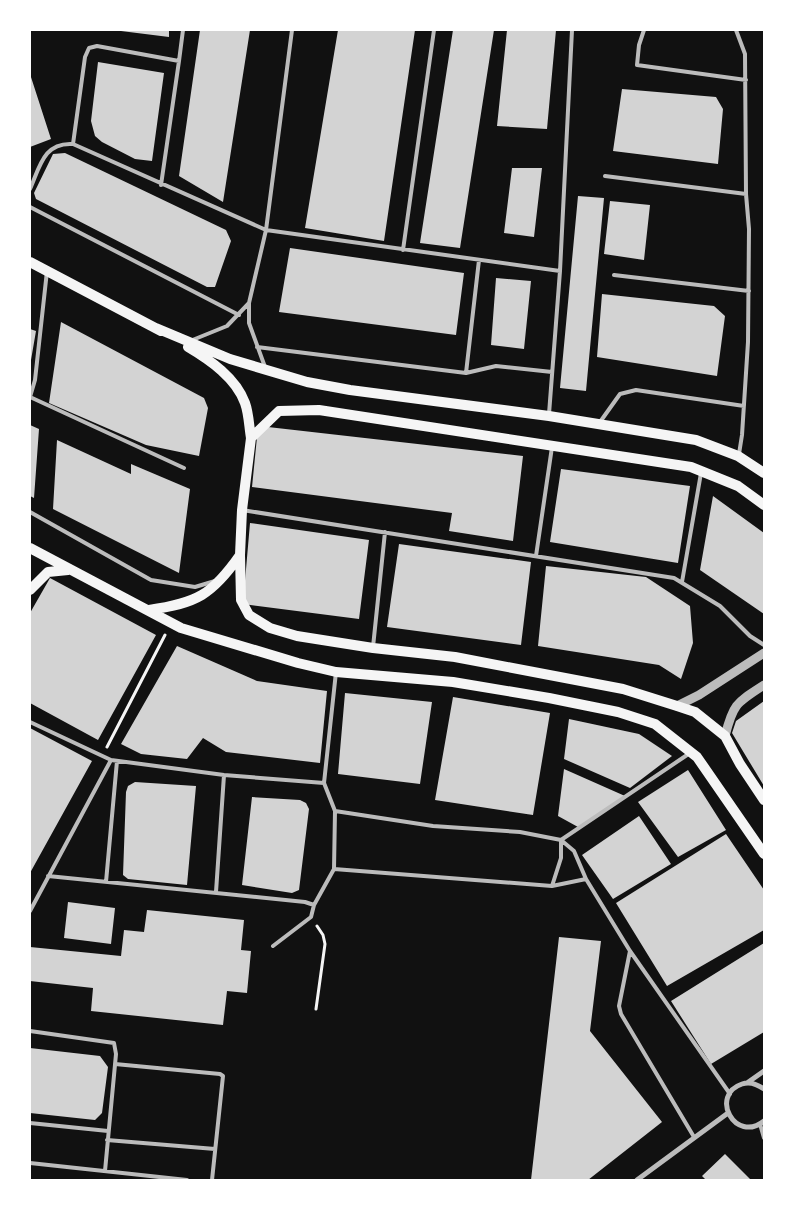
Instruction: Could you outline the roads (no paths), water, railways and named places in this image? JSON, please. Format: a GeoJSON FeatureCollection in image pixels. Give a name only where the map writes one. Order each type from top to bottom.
{"type":"FeatureCollection","features":[{"type":"Feature","properties":{"kind":"main road"},"geometry":{"type":"LineString","coordinates":[[30,262],[156,328],[208,359],[228,378],[245,403],[251,438],[242,510],[240,555],[241,600],[249,616],[270,628],[297,636],[373,648],[464,658],[623,690],[695,712],[725,736],[740,764],[764,800]]}},
{"type":"Feature","properties":{"kind":"main road"},"geometry":{"type":"LineString","coordinates":[[156,328],[230,359],[266,370],[350,390],[549,416],[696,440],[738,456],[764,472]]}},
{"type":"Feature","properties":{"kind":"main road"},"geometry":{"type":"LineString","coordinates":[[251,438],[279,411],[319,410],[690,467],[738,486],[764,504]]}},
{"type":"Feature","properties":{"kind":"main road"},"geometry":{"type":"LineString","coordinates":[[30,548],[68,570],[181,628],[236,646],[336,672],[453,682],[618,712],[655,724],[692,752],[721,788],[764,854]]}},
{"type":"Feature","properties":{"kind":"main road"},"geometry":{"type":"LineString","coordinates":[[149,610],[179,605],[204,595],[224,578],[240,555]]}},
{"type":"Feature","properties":{"kind":"main road"},"geometry":{"type":"LineString","coordinates":[[30,590],[48,572],[68,570]]}},
{"type":"Feature","properties":{"kind":"street"},"geometry":{"type":"LineString","coordinates":[[677,706],[700,695],[764,653]]}},
{"type":"Feature","properties":{"kind":"street"},"geometry":{"type":"LineString","coordinates":[[725,736],[732,710],[747,696],[764,685]]}},
{"type":"Feature","properties":{"kind":"street"},"geometry":{"type":"LineString","coordinates":[[762,1123],[754,1127],[741,1126],[728,1113],[727,1100],[734,1088],[747,1083],[764,1072]]}},
{"type":"Feature","properties":{"kind":"street"},"geometry":{"type":"LineString","coordinates":[[747,1083],[754,1083],[764,1089]]}},
{"type":"Feature","properties":{"kind":"street"},"geometry":{"type":"LineString","coordinates":[[637,1180],[728,1113]]}},
{"type":"Feature","properties":{"kind":"lane"},"geometry":{"type":"LineString","coordinates":[[162,185],[183,30]]}},
{"type":"Feature","properties":{"kind":"lane"},"geometry":{"type":"LineString","coordinates":[[266,370],[250,323],[250,304],[266,230],[292,30]]}},
{"type":"Feature","properties":{"kind":"lane"},"geometry":{"type":"LineString","coordinates":[[403,250],[434,30]]}},
{"type":"Feature","properties":{"kind":"lane"},"geometry":{"type":"LineString","coordinates":[[549,416],[560,271],[572,30]]}},
{"type":"Feature","properties":{"kind":"lane"},"geometry":{"type":"LineString","coordinates":[[644,30],[639,45],[637,66],[746,80]]}},
{"type":"Feature","properties":{"kind":"lane"},"geometry":{"type":"LineString","coordinates":[[736,30],[745,54],[746,194],[749,229],[749,291],[744,406],[738,456]]}},
{"type":"Feature","properties":{"kind":"lane"},"geometry":{"type":"LineString","coordinates":[[74,144],[85,57],[89,48],[97,46],[179,61]]}},
{"type":"Feature","properties":{"kind":"lane"},"geometry":{"type":"LineString","coordinates":[[30,188],[44,157],[53,147],[60,144],[74,144],[266,230],[560,271]]}},
{"type":"Feature","properties":{"kind":"lane"},"geometry":{"type":"LineString","coordinates":[[606,176],[746,194]]}},
{"type":"Feature","properties":{"kind":"lane"},"geometry":{"type":"LineString","coordinates":[[30,207],[239,315]]}},
{"type":"Feature","properties":{"kind":"lane"},"geometry":{"type":"LineString","coordinates":[[466,373],[479,260]]}},
{"type":"Feature","properties":{"kind":"lane"},"geometry":{"type":"LineString","coordinates":[[47,271],[35,380],[30,397],[184,468]]}},
{"type":"Feature","properties":{"kind":"lane"},"geometry":{"type":"LineString","coordinates":[[614,275],[749,291]]}},
{"type":"Feature","properties":{"kind":"lane"},"geometry":{"type":"LineString","coordinates":[[188,341],[227,326],[250,304]]}},
{"type":"Feature","properties":{"kind":"lane"},"geometry":{"type":"LineString","coordinates":[[257,347],[466,373],[496,366],[552,372]]}},
{"type":"Feature","properties":{"kind":"lane"},"geometry":{"type":"LineString","coordinates":[[599,424],[620,394],[636,390],[744,406]]}},
{"type":"Feature","properties":{"kind":"lane"},"geometry":{"type":"LineString","coordinates":[[536,556],[552,446]]}},
{"type":"Feature","properties":{"kind":"lane"},"geometry":{"type":"LineString","coordinates":[[682,582],[702,472]]}},
{"type":"Feature","properties":{"kind":"lane"},"geometry":{"type":"LineString","coordinates":[[242,510],[674,578],[720,606],[750,636],[764,645]]}},
{"type":"Feature","properties":{"kind":"lane"},"geometry":{"type":"LineString","coordinates":[[30,512],[151,580],[195,587],[224,578]]}},
{"type":"Feature","properties":{"kind":"lane"},"geometry":{"type":"LineString","coordinates":[[373,648],[386,532]]}},
{"type":"Feature","properties":{"kind":"lane"},"geometry":{"type":"LineString","coordinates":[[273,946],[311,917],[314,905],[334,869],[334,811],[324,783],[336,672]]}},
{"type":"Feature","properties":{"kind":"lane"},"geometry":{"type":"LineString","coordinates":[[30,722],[118,762],[224,775],[324,783]]}},
{"type":"Feature","properties":{"kind":"lane"},"geometry":{"type":"LineString","coordinates":[[562,840],[692,752]]}},
{"type":"Feature","properties":{"kind":"lane"},"geometry":{"type":"LineString","coordinates":[[30,911],[110,760]]}},
{"type":"Feature","properties":{"kind":"lane"},"geometry":{"type":"LineString","coordinates":[[106,882],[118,762]]}},
{"type":"Feature","properties":{"kind":"lane"},"geometry":{"type":"LineString","coordinates":[[216,892],[224,775]]}},
{"type":"Feature","properties":{"kind":"lane"},"geometry":{"type":"LineString","coordinates":[[334,811],[433,826],[520,832],[562,840],[574,851],[586,879],[630,951],[730,1094]]}},
{"type":"Feature","properties":{"kind":"lane"},"geometry":{"type":"LineString","coordinates":[[552,886],[561,858],[562,840]]}},
{"type":"Feature","properties":{"kind":"lane"},"geometry":{"type":"LineString","coordinates":[[334,869],[552,886],[586,879]]}},
{"type":"Feature","properties":{"kind":"lane"},"geometry":{"type":"LineString","coordinates":[[48,876],[216,892],[314,905]]}},
{"type":"Feature","properties":{"kind":"lane"},"geometry":{"type":"LineString","coordinates":[[630,951],[619,1006],[621,1014],[694,1137]]}},
{"type":"Feature","properties":{"kind":"lane"},"geometry":{"type":"LineString","coordinates":[[30,1031],[114,1043],[115,1064],[104,1172]]}},
{"type":"Feature","properties":{"kind":"lane"},"geometry":{"type":"LineString","coordinates":[[115,1064],[220,1074],[223,1080],[212,1180]]}},
{"type":"Feature","properties":{"kind":"lane"},"geometry":{"type":"LineString","coordinates":[[30,1123],[108,1131]]}},
{"type":"Feature","properties":{"kind":"lane"},"geometry":{"type":"LineString","coordinates":[[762,1123],[764,1138]]}},
{"type":"Feature","properties":{"kind":"lane"},"geometry":{"type":"LineString","coordinates":[[107,1140],[215,1149]]}},
{"type":"Feature","properties":{"kind":"lane"},"geometry":{"type":"LineString","coordinates":[[30,1163],[187,1180]]}}]}
